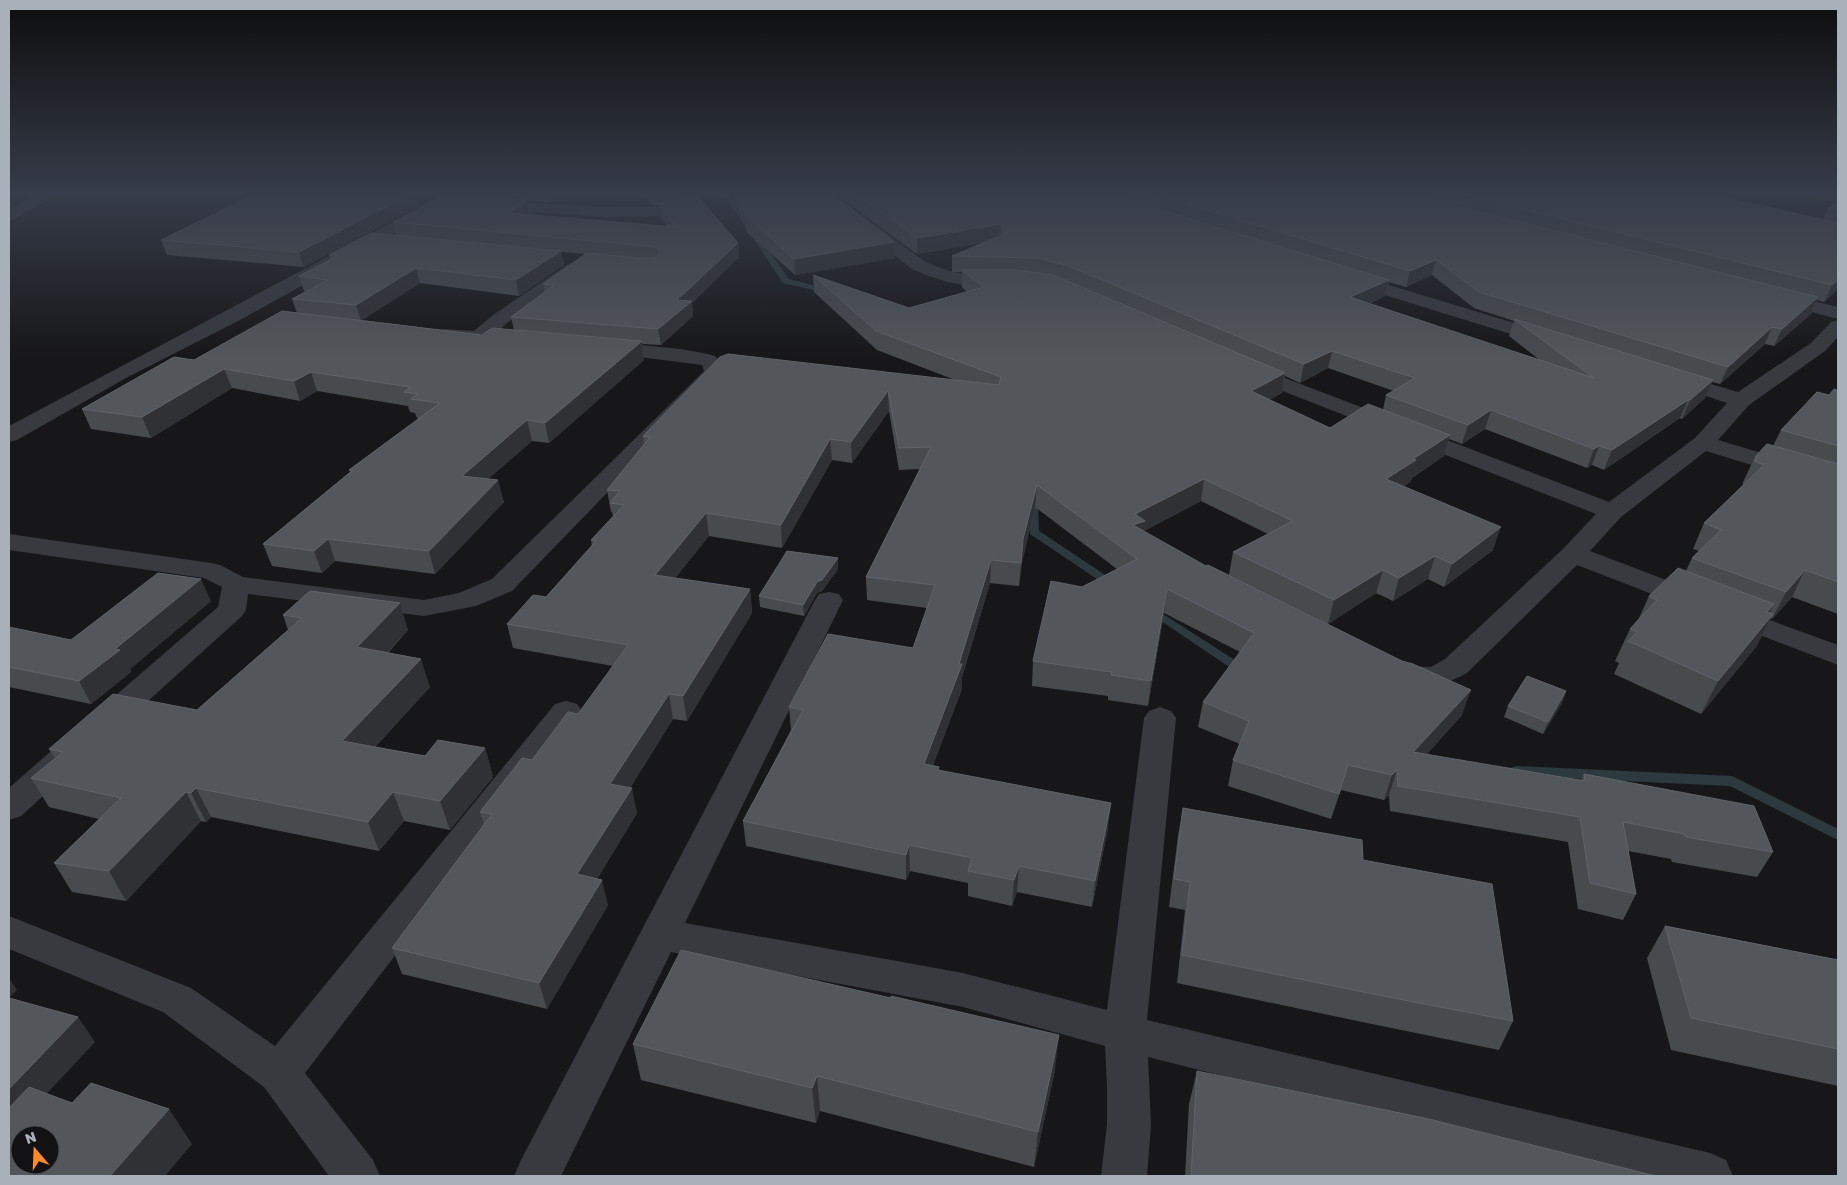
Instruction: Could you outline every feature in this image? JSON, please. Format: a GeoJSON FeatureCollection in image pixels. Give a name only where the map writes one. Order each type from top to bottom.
{"type":"FeatureCollection","features":[{"type":"Feature","properties":{"kind":"street"},"geometry":{"type":"LineString","coordinates":[[9,435],[119,374],[234,316],[361,246]]}},
{"type":"Feature","properties":{"kind":"street"},"geometry":{"type":"LineString","coordinates":[[893,246],[918,265],[936,275],[955,280],[1021,280]]}},
{"type":"Feature","properties":{"kind":"street"},"geometry":{"type":"LineString","coordinates":[[479,336],[500,319],[589,261],[556,258]]}},
{"type":"Feature","properties":{"kind":"street"},"geometry":{"type":"LineString","coordinates":[[1339,275],[1564,344]]}},
{"type":"Feature","properties":{"kind":"street"},"geometry":{"type":"LineString","coordinates":[[1761,293],[1838,313]]}},
{"type":"Feature","properties":{"kind":"street"},"geometry":{"type":"LineString","coordinates":[[234,316],[263,319]]}},
{"type":"Feature","properties":{"kind":"street"},"geometry":{"type":"LineString","coordinates":[[1380,664],[1406,677],[1436,677],[1456,666],[1573,554],[1612,512],[1703,443],[1741,400],[1828,349],[1838,326]]}},
{"type":"Feature","properties":{"kind":"street"},"geometry":{"type":"LineString","coordinates":[[429,335],[479,336],[509,340]]}},
{"type":"Feature","properties":{"kind":"street"},"geometry":{"type":"LineString","coordinates":[[9,542],[211,571],[236,584],[424,608],[466,600],[502,585],[714,372],[714,366],[708,360],[681,355],[588,346]]}},
{"type":"Feature","properties":{"kind":"street"},"geometry":{"type":"LineString","coordinates":[[1232,363],[1278,383],[1612,512]]}},
{"type":"Feature","properties":{"kind":"street"},"geometry":{"type":"LineString","coordinates":[[1657,373],[1741,400]]}},
{"type":"Feature","properties":{"kind":"street"},"geometry":{"type":"LineString","coordinates":[[1703,443],[1838,484]]}},
{"type":"Feature","properties":{"kind":"street"},"geometry":{"type":"LineString","coordinates":[[1573,554],[1838,656]]}},
{"type":"Feature","properties":{"kind":"street"},"geometry":{"type":"LineString","coordinates":[[9,808],[232,610],[236,584]]}},
{"type":"Feature","properties":{"kind":"street"},"geometry":{"type":"LineString","coordinates":[[537,1176],[828,600]]}},
{"type":"Feature","properties":{"kind":"street"},"geometry":{"type":"LineString","coordinates":[[279,1073],[566,711]]}},
{"type":"Feature","properties":{"kind":"street"},"geometry":{"type":"LineString","coordinates":[[1124,1176],[1129,1125],[1129,1085],[1125,1034],[1160,718]]}},
{"type":"Feature","properties":{"kind":"street"},"geometry":{"type":"LineString","coordinates":[[9,932],[177,1000],[279,1073],[357,1176]]}},
{"type":"Feature","properties":{"kind":"street"},"geometry":{"type":"LineString","coordinates":[[658,934],[963,990],[1125,1034],[1710,1176]]}},
{"type":"Feature","properties":{"kind":"building"},"geometry":{"type":"Polygon","coordinates":[[[233,246],[310,246],[299,252],[233,246]]]}},
{"type":"Feature","properties":{"kind":"building"},"geometry":{"type":"Polygon","coordinates":[[[346,246],[511,246],[561,251],[516,280],[416,268],[356,305],[292,299],[328,280],[299,276],[337,256],[329,255],[346,246]]]}},
{"type":"Feature","properties":{"kind":"building"},"geometry":{"type":"Polygon","coordinates":[[[648,246],[734,246],[677,300],[692,301],[658,329],[511,317],[554,285],[543,284],[587,253],[649,259],[657,258],[660,251],[655,247],[648,246]]]}},
{"type":"Feature","properties":{"kind":"building"},"geometry":{"type":"Polygon","coordinates":[[[780,246],[869,246],[794,259],[780,246]]]}},
{"type":"Feature","properties":{"kind":"building"},"geometry":{"type":"Polygon","coordinates":[[[975,246],[1279,246],[1389,280],[1350,297],[1594,378],[1514,319],[1713,380],[1690,400],[1612,450],[1599,446],[1594,449],[1491,410],[1468,425],[1386,395],[1415,378],[1332,351],[1304,364],[1066,265],[1038,258],[952,256],[975,246]]]}},
{"type":"Feature","properties":{"kind":"building"},"geometry":{"type":"Polygon","coordinates":[[[1327,246],[1617,246],[1818,297],[1782,329],[1772,327],[1728,367],[1479,292],[1436,260],[1410,271],[1327,246]]]}},
{"type":"Feature","properties":{"kind":"building"},"geometry":{"type":"Polygon","coordinates":[[[1674,246],[1838,246],[1838,280],[1832,285],[1674,246]]]}},
{"type":"Feature","properties":{"kind":"building"},"geometry":{"type":"Polygon","coordinates":[[[962,270],[1016,270],[1053,275],[1285,373],[1251,391],[1330,428],[1368,404],[1450,435],[1386,479],[1501,527],[1452,564],[1435,556],[1399,578],[1383,570],[1334,600],[1233,552],[1293,521],[1204,479],[1135,514],[1145,521],[1133,525],[1206,566],[1208,565],[1402,661],[1471,690],[1413,752],[1585,781],[1584,774],[1754,806],[1773,852],[1686,837],[1684,834],[1623,822],[1636,894],[1590,883],[1580,817],[1398,786],[1397,770],[1392,775],[1348,765],[1339,794],[1233,760],[1249,721],[1203,702],[1254,633],[1167,589],[1151,681],[1111,675],[1112,672],[1033,661],[1051,581],[1082,587],[1137,559],[1037,485],[1023,539],[1021,563],[991,560],[959,664],[962,664],[924,764],[939,767],[938,770],[1111,803],[1095,881],[1019,866],[1014,880],[968,871],[972,858],[909,845],[906,855],[743,821],[803,710],[789,707],[828,634],[913,648],[935,585],[866,577],[931,447],[899,448],[888,391],[851,442],[830,439],[781,525],[706,513],[655,575],[750,589],[683,696],[669,694],[610,784],[632,788],[577,874],[602,880],[539,983],[392,948],[492,814],[480,812],[522,758],[532,760],[568,712],[578,714],[628,645],[507,624],[533,595],[546,597],[596,541],[591,540],[624,505],[610,503],[620,491],[607,490],[650,437],[643,436],[720,357],[728,354],[999,385],[1001,377],[876,331],[813,275],[909,308],[984,287],[962,270]]]}},
{"type":"Feature","properties":{"kind":"building"},"geometry":{"type":"Polygon","coordinates":[[[282,311],[482,335],[492,328],[642,341],[545,423],[527,420],[462,476],[498,480],[429,551],[328,539],[314,551],[263,544],[353,470],[349,470],[440,403],[411,399],[418,394],[404,392],[411,387],[311,372],[294,381],[224,369],[142,417],[82,409],[174,357],[194,360],[282,311]]]}},
{"type":"Feature","properties":{"kind":"building"},"geometry":{"type":"Polygon","coordinates":[[[1834,389],[1838,389],[1838,446],[1781,430],[1817,392],[1829,395],[1834,389]]]}},
{"type":"Feature","properties":{"kind":"building"},"geometry":{"type":"Polygon","coordinates":[[[1767,444],[1838,464],[1838,582],[1805,570],[1786,592],[1692,558],[1721,530],[1704,523],[1764,465],[1754,461],[1757,458],[1755,457],[1767,444]]]}},
{"type":"Feature","properties":{"kind":"building"},"geometry":{"type":"Polygon","coordinates":[[[787,551],[838,558],[822,580],[817,582],[803,605],[759,596],[787,551]]]}},
{"type":"Feature","properties":{"kind":"building"},"geometry":{"type":"Polygon","coordinates":[[[1678,568],[1774,604],[1767,612],[1773,614],[1718,681],[1628,641],[1637,632],[1630,629],[1657,600],[1649,596],[1678,568]]]}},
{"type":"Feature","properties":{"kind":"building"},"geometry":{"type":"Polygon","coordinates":[[[158,573],[201,579],[115,649],[120,650],[79,681],[9,667],[9,627],[71,640],[158,573]]]}},
{"type":"Feature","properties":{"kind":"building"},"geometry":{"type":"Polygon","coordinates":[[[310,591],[400,603],[357,647],[421,659],[342,741],[425,756],[438,740],[485,748],[440,801],[393,792],[368,822],[196,788],[191,793],[186,792],[109,871],[54,863],[121,798],[31,778],[63,752],[49,749],[113,694],[197,710],[302,618],[283,615],[310,591]]]}},
{"type":"Feature","properties":{"kind":"building"},"geometry":{"type":"Polygon","coordinates":[[[1527,676],[1566,691],[1548,722],[1508,706],[1527,676]]]}},
{"type":"Feature","properties":{"kind":"building"},"geometry":{"type":"Polygon","coordinates":[[[1183,808],[1362,840],[1363,860],[1492,884],[1513,1021],[1182,955],[1190,882],[1174,879],[1183,808]]]}},
{"type":"Feature","properties":{"kind":"building"},"geometry":{"type":"Polygon","coordinates":[[[1665,926],[1838,960],[1838,1049],[1691,1018],[1665,926]]]}},
{"type":"Feature","properties":{"kind":"building"},"geometry":{"type":"Polygon","coordinates":[[[681,950],[1059,1035],[1038,1132],[817,1076],[812,1088],[633,1044],[681,950]]]}},
{"type":"Feature","properties":{"kind":"building"},"geometry":{"type":"Polygon","coordinates":[[[9,998],[78,1017],[9,1089],[9,998]]]}},
{"type":"Feature","properties":{"kind":"building"},"geometry":{"type":"Polygon","coordinates":[[[1197,1071],[1429,1119],[1656,1176],[1191,1176],[1197,1071]]]}},
{"type":"Feature","properties":{"kind":"building"},"geometry":{"type":"Polygon","coordinates":[[[91,1083],[169,1109],[110,1176],[9,1176],[9,1108],[29,1087],[72,1103],[91,1083]]]}},
{"type":"Feature","properties":{"kind":"waterway"},"geometry":{"type":"LineString","coordinates":[[762,246],[786,281],[828,292]]}},
{"type":"Feature","properties":{"kind":"waterway"},"geometry":{"type":"LineString","coordinates":[[1033,503],[1034,532],[1113,585]]}},
{"type":"Feature","properties":{"kind":"waterway"},"geometry":{"type":"LineString","coordinates":[[1152,610],[1245,672]]}},
{"type":"Feature","properties":{"kind":"waterway"},"geometry":{"type":"LineString","coordinates":[[1516,771],[1732,781],[1838,835]]}}]}
